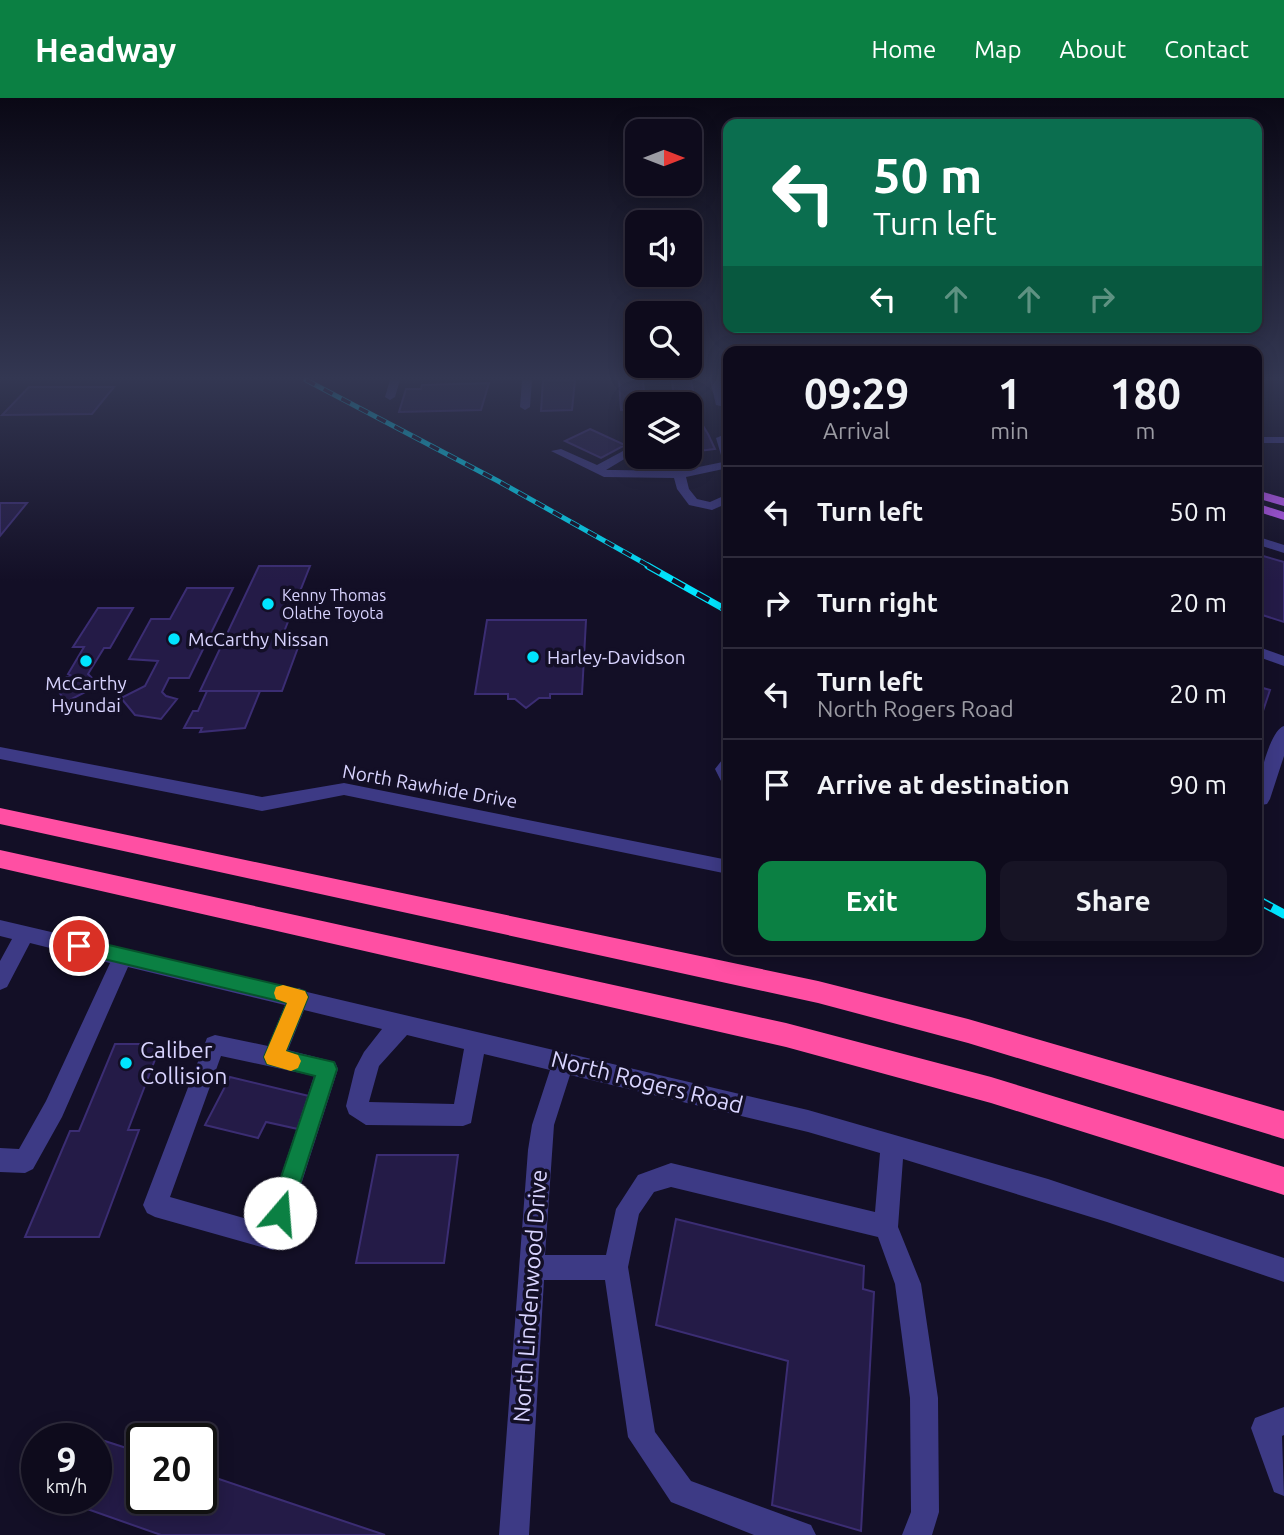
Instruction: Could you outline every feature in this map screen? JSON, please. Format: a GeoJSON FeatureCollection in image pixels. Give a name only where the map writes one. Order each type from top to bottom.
{"type":"FeatureCollection","features":[{"type":"Feature","properties":{"kind":"highway"},"geometry":{"type":"LineString","coordinates":[[0,816],[818,992],[968,1031],[1284,1125]]}},
{"type":"Feature","properties":{"kind":"highway"},"geometry":{"type":"LineString","coordinates":[[0,859],[786,1035],[991,1090],[1284,1181]]}},
{"type":"Feature","properties":{"kind":"main road"},"geometry":{"type":"LineString","coordinates":[[1262,496],[1284,502]]}},
{"type":"Feature","properties":{"kind":"main road"},"geometry":{"type":"LineString","coordinates":[[1262,509],[1284,516]]}},
{"type":"Feature","properties":{"kind":"street"},"geometry":{"type":"LineString","coordinates":[[557,451],[597,470],[614,474],[679,475],[723,464]]}},
{"type":"Feature","properties":{"kind":"street"},"geometry":{"type":"LineString","coordinates":[[597,470],[625,454]]}},
{"type":"Feature","properties":{"kind":"street"},"geometry":{"type":"LineString","coordinates":[[678,469],[683,489],[693,502],[712,506]]}},
{"type":"Feature","properties":{"kind":"street"},"geometry":{"type":"LineString","coordinates":[[693,519],[723,500]]}},
{"type":"Feature","properties":{"kind":"street"},"geometry":{"type":"LineString","coordinates":[[1262,542],[1284,549]]}},
{"type":"Feature","properties":{"kind":"street"},"geometry":{"type":"LineString","coordinates":[[1262,653],[1284,661]]}},
{"type":"Feature","properties":{"kind":"street"},"geometry":{"type":"LineString","coordinates":[[1262,796],[1284,732]]}},
{"type":"Feature","properties":{"kind":"street","name":"North Rawhide Drive"},"geometry":{"type":"LineString","coordinates":[[0,753],[262,804],[344,789],[723,866]]}},
{"type":"Feature","properties":{"kind":"street","name":"North Rogers Road"},"geometry":{"type":"LineString","coordinates":[[0,928],[564,1061],[892,1145],[1211,1243],[1284,1270]]}},
{"type":"Feature","properties":{"kind":"street"},"geometry":{"type":"LineString","coordinates":[[0,981],[25,933]]}},
{"type":"Feature","properties":{"kind":"street"},"geometry":{"type":"LineString","coordinates":[[0,1160],[25,1161],[54,1109],[123,956]]}},
{"type":"Feature","properties":{"kind":"street"},"geometry":{"type":"LineString","coordinates":[[274,1057],[299,997]]}},
{"type":"Feature","properties":{"kind":"street"},"geometry":{"type":"LineString","coordinates":[[406,1023],[388,1035],[371,1056],[360,1083],[357,1106],[366,1114],[463,1115],[476,1040]]}},
{"type":"Feature","properties":{"kind":"street"},"geometry":{"type":"LineString","coordinates":[[215,1045],[274,1057],[327,1069],[272,1238],[155,1206],[215,1045]]}},
{"type":"Feature","properties":{"kind":"street","name":"North Lindenwood Drive"},"geometry":{"type":"LineString","coordinates":[[514,1535],[543,1125],[564,1061]]}},
{"type":"Feature","properties":{"kind":"street"},"geometry":{"type":"LineString","coordinates":[[892,1145],[886,1227],[908,1284],[924,1398],[925,1512],[917,1535]]}},
{"type":"Feature","properties":{"kind":"street"},"geometry":{"type":"LineString","coordinates":[[800,1535],[681,1492],[642,1437],[616,1267],[628,1209],[646,1182],[671,1174],[886,1227]]}},
{"type":"Feature","properties":{"kind":"street"},"geometry":{"type":"LineString","coordinates":[[532,1268],[616,1267]]}},
{"type":"Feature","properties":{"kind":"street"},"geometry":{"type":"LineString","coordinates":[[1284,1421],[1265,1428],[1284,1482]]}},
{"type":"Feature","properties":{"kind":"building"},"geometry":{"type":"Polygon","coordinates":[[[578,447],[621,447],[601,458],[578,447]]]}},
{"type":"Feature","properties":{"kind":"building"},"geometry":{"type":"Polygon","coordinates":[[[702,447],[714,447],[715,449],[702,451],[702,447]]]}},
{"type":"Feature","properties":{"kind":"building"},"geometry":{"type":"Polygon","coordinates":[[[0,503],[27,503],[0,536],[0,503]]]}},
{"type":"Feature","properties":{"kind":"building"},"geometry":{"type":"Polygon","coordinates":[[[1262,556],[1284,562],[1284,622],[1262,615],[1262,556]]]}},
{"type":"Feature","properties":{"kind":"building","name":"Kenny Thomas Olathe Toyota"},"geometry":{"type":"Polygon","coordinates":[[[259,566],[310,566],[280,642],[300,642],[282,691],[200,691],[259,566]]]}},
{"type":"Feature","properties":{"kind":"building","name":"McCarthy Nissan"},"geometry":{"type":"Polygon","coordinates":[[[187,588],[233,588],[189,678],[169,678],[162,692],[177,699],[161,719],[135,715],[121,698],[145,686],[158,661],[129,659],[151,619],[170,619],[187,588]]]}},
{"type":"Feature","properties":{"kind":"building","name":"McCarthy Hyundai"},"geometry":{"type":"Polygon","coordinates":[[[98,608],[133,608],[110,648],[104,648],[88,674],[99,685],[66,702],[54,685],[70,675],[68,674],[84,647],[73,647],[98,608]]]}},
{"type":"Feature","properties":{"kind":"building","name":"Harley-Davidson"},"geometry":{"type":"Polygon","coordinates":[[[487,620],[586,620],[582,694],[550,694],[550,698],[539,698],[526,708],[515,699],[508,699],[508,694],[475,694],[487,620]]]}},
{"type":"Feature","properties":{"kind":"building"},"geometry":{"type":"Polygon","coordinates":[[[1262,688],[1270,690],[1262,714],[1262,688]]]}},
{"type":"Feature","properties":{"kind":"building"},"geometry":{"type":"Polygon","coordinates":[[[207,691],[260,691],[245,728],[200,732],[202,728],[184,728],[193,711],[198,711],[207,691]]]}},
{"type":"Feature","properties":{"kind":"building"},"geometry":{"type":"Polygon","coordinates":[[[115,1044],[161,1044],[128,1130],[139,1130],[99,1237],[25,1237],[70,1131],[79,1131],[115,1044]]]}},
{"type":"Feature","properties":{"kind":"building"},"geometry":{"type":"Polygon","coordinates":[[[230,1077],[313,1097],[298,1129],[266,1122],[258,1138],[205,1125],[230,1077]]]}},
{"type":"Feature","properties":{"kind":"building"},"geometry":{"type":"Polygon","coordinates":[[[377,1155],[458,1155],[444,1263],[356,1263],[377,1155]]]}},
{"type":"Feature","properties":{"kind":"building"},"geometry":{"type":"Polygon","coordinates":[[[676,1219],[864,1266],[863,1289],[874,1292],[861,1531],[772,1505],[788,1361],[656,1325],[676,1219]]]}},
{"type":"Feature","properties":{"kind":"building"},"geometry":{"type":"Polygon","coordinates":[[[112,1443],[126,1448],[126,1514],[217,1514],[217,1478],[385,1535],[161,1535],[101,1514],[112,1514],[112,1443]]]}},
{"type":"Feature","properties":{"kind":"railway"},"geometry":{"type":"LineString","coordinates":[[433,447],[651,567]]}},
{"type":"Feature","properties":{"kind":"railway"},"geometry":{"type":"LineString","coordinates":[[648,566],[723,608]]}},
{"type":"Feature","properties":{"kind":"railway"},"geometry":{"type":"LineString","coordinates":[[1262,902],[1284,914]]}},
{"type":"Feature","properties":{"kind":"slow traffic"},"geometry":{"type":"LineString","coordinates":[[283,993],[299,997],[274,1057],[291,1061]]}},
{"type":"Feature","properties":{"kind":"place","name":"Kenny Thomas Olathe Toyota"},"geometry":{"type":"Point","coordinates":[268,604]}},
{"type":"Feature","properties":{"kind":"place","name":"McCarthy Nissan"},"geometry":{"type":"Point","coordinates":[174,639]}},
{"type":"Feature","properties":{"kind":"place","name":"Harley-Davidson"},"geometry":{"type":"Point","coordinates":[533,657]}},
{"type":"Feature","properties":{"kind":"place","name":"McCarthy Hyundai"},"geometry":{"type":"Point","coordinates":[86,661]}},
{"type":"Feature","properties":{"kind":"place","name":"Caliber Collision"},"geometry":{"type":"Point","coordinates":[126,1063]}},
{"type":"Feature","properties":{"kind":"route"},"geometry":{"type":"LineString","coordinates":[[79,946],[299,997],[274,1057],[327,1069],[280,1213]]}}]}
